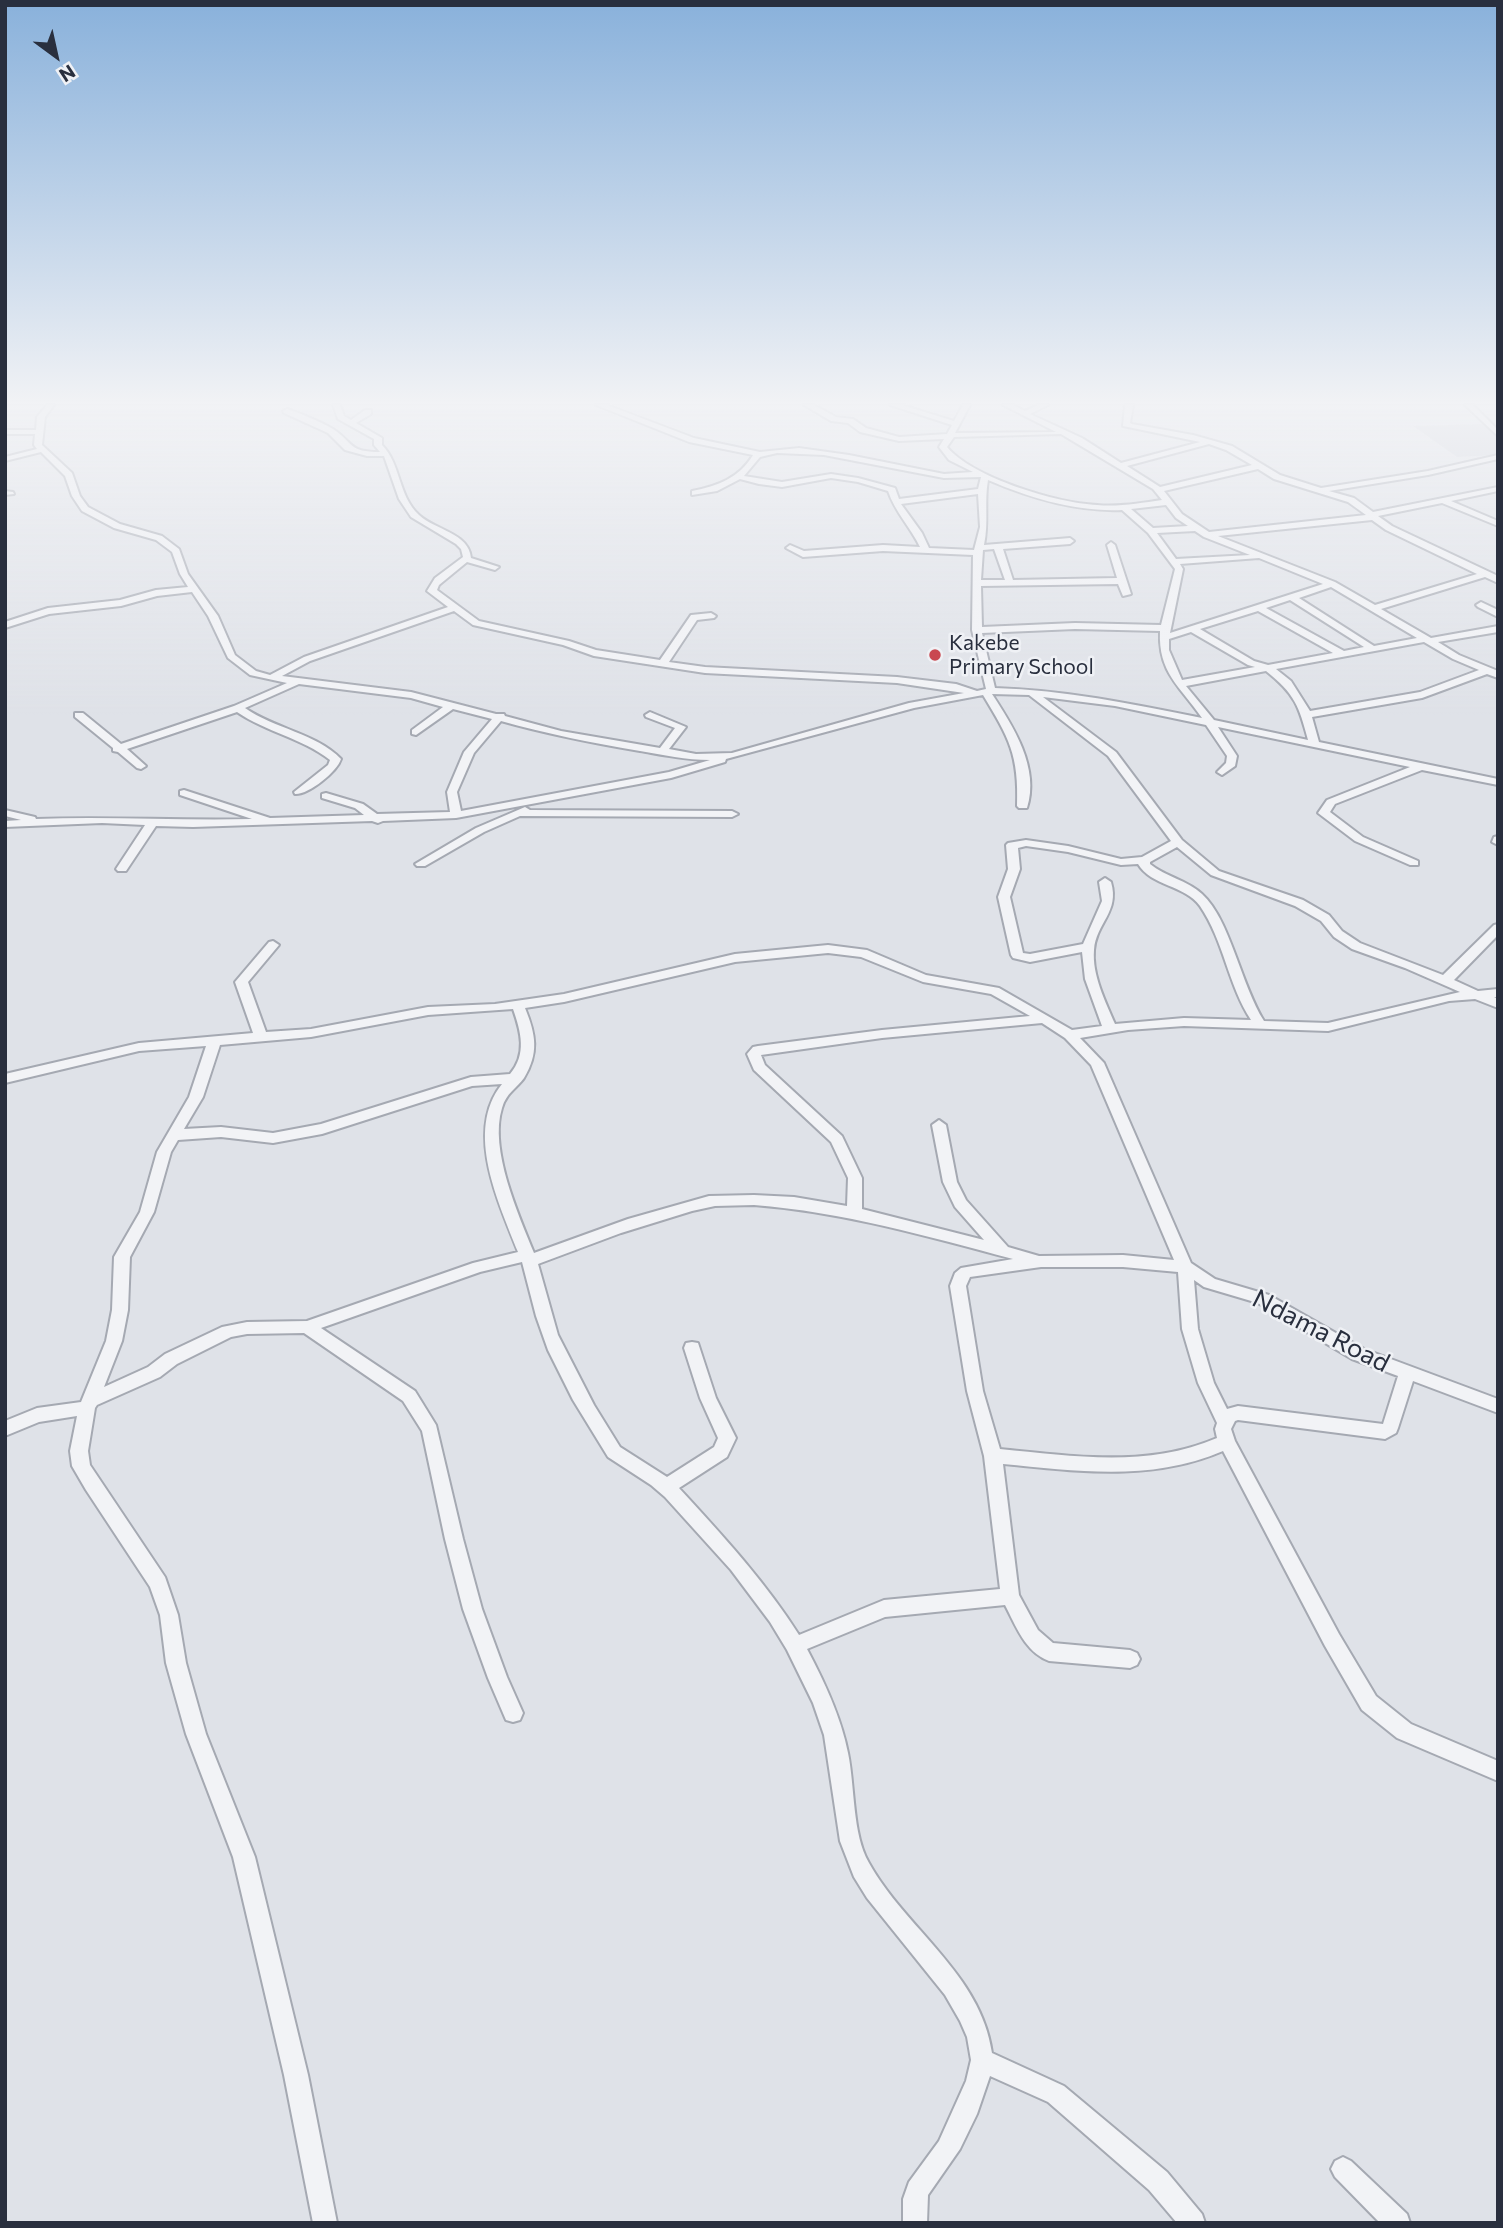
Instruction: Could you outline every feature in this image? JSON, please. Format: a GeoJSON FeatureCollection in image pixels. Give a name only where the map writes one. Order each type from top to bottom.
{"type":"FeatureCollection","features":[{"type":"Feature","properties":{"kind":"street"},"geometry":{"type":"LineString","coordinates":[[85,509],[117,526],[167,542],[176,551],[194,589],[213,616],[231,656],[253,673],[295,683],[400,693],[500,716],[561,734],[662,752],[696,757],[732,756]]}},
{"type":"Feature","properties":{"kind":"street"},"geometry":{"type":"LineString","coordinates":[[410,509],[419,520],[463,545],[467,555],[465,559],[436,579],[433,586],[437,596],[482,625],[566,643],[594,653],[663,663],[761,675],[897,680],[984,692],[1031,692],[1115,704],[1498,782]]}},
{"type":"Feature","properties":{"kind":"street"},"geometry":{"type":"LineString","coordinates":[[901,509],[918,533],[925,549]]}},
{"type":"Feature","properties":{"kind":"street"},"geometry":{"type":"LineString","coordinates":[[983,509],[984,527],[977,550],[976,583],[977,630],[984,692],[1013,735],[1024,775],[1023,806]]}},
{"type":"Feature","properties":{"kind":"street"},"geometry":{"type":"LineString","coordinates":[[1125,509],[1151,531],[1179,569],[1165,632],[1164,650],[1179,684],[1232,756],[1231,764],[1222,772]]}},
{"type":"Feature","properties":{"kind":"street"},"geometry":{"type":"LineString","coordinates":[[1175,509],[1207,535],[1332,584],[1455,657],[1493,672]]}},
{"type":"Feature","properties":{"kind":"street"},"geometry":{"type":"LineString","coordinates":[[1362,509],[1371,516],[1498,580]]}},
{"type":"Feature","properties":{"kind":"street"},"geometry":{"type":"LineString","coordinates":[[1207,535],[1371,516],[1409,509]]}},
{"type":"Feature","properties":{"kind":"street"},"geometry":{"type":"LineString","coordinates":[[1462,509],[1498,524]]}},
{"type":"Feature","properties":{"kind":"street"},"geometry":{"type":"LineString","coordinates":[[1151,531],[1195,528]]}},
{"type":"Feature","properties":{"kind":"street"},"geometry":{"type":"LineString","coordinates":[[790,548],[801,554],[925,549],[977,550],[1070,541]]}},
{"type":"Feature","properties":{"kind":"street"},"geometry":{"type":"LineString","coordinates":[[1111,545],[1126,594]]}},
{"type":"Feature","properties":{"kind":"street"},"geometry":{"type":"LineString","coordinates":[[998,547],[1010,583]]}},
{"type":"Feature","properties":{"kind":"street"},"geometry":{"type":"LineString","coordinates":[[1176,562],[1260,557]]}},
{"type":"Feature","properties":{"kind":"street"},"geometry":{"type":"LineString","coordinates":[[465,559],[495,567]]}},
{"type":"Feature","properties":{"kind":"street"},"geometry":{"type":"LineString","coordinates":[[1376,608],[1485,574]]}},
{"type":"Feature","properties":{"kind":"street"},"geometry":{"type":"LineString","coordinates":[[976,583],[1120,581]]}},
{"type":"Feature","properties":{"kind":"street"},"geometry":{"type":"LineString","coordinates":[[977,630],[1075,626],[1165,632],[1191,628],[1332,584]]}},
{"type":"Feature","properties":{"kind":"street"},"geometry":{"type":"LineString","coordinates":[[5,625],[48,611],[121,603],[156,593],[194,589]]}},
{"type":"Feature","properties":{"kind":"street"},"geometry":{"type":"LineString","coordinates":[[1293,598],[1370,647]]}},
{"type":"Feature","properties":{"kind":"street"},"geometry":{"type":"LineString","coordinates":[[1481,605],[1498,614]]}},
{"type":"Feature","properties":{"kind":"street"},"geometry":{"type":"LineString","coordinates":[[1258,607],[1342,654]]}},
{"type":"Feature","properties":{"kind":"street"},"geometry":{"type":"LineString","coordinates":[[271,678],[307,659],[454,608]]}},
{"type":"Feature","properties":{"kind":"street"},"geometry":{"type":"LineString","coordinates":[[663,663],[694,617],[711,616]]}},
{"type":"Feature","properties":{"kind":"street"},"geometry":{"type":"LineString","coordinates":[[1191,628],[1251,663],[1268,668],[1294,691],[1314,743]]}},
{"type":"Feature","properties":{"kind":"street"},"geometry":{"type":"LineString","coordinates":[[1179,684],[1370,647],[1498,629]]}},
{"type":"Feature","properties":{"kind":"street"},"geometry":{"type":"LineString","coordinates":[[1305,715],[1422,695],[1493,672]]}},
{"type":"Feature","properties":{"kind":"street"},"geometry":{"type":"LineString","coordinates":[[117,749],[238,708],[295,683]]}},
{"type":"Feature","properties":{"kind":"street"},"geometry":{"type":"LineString","coordinates":[[5,824],[102,820],[151,824],[378,820],[456,815],[575,790],[671,775],[913,705],[984,692]]}},
{"type":"Feature","properties":{"kind":"street"},"geometry":{"type":"LineString","coordinates":[[1031,692],[1112,754],[1178,842],[1215,873],[1316,912],[1356,946],[1446,980],[1471,994],[1498,1004]]}},
{"type":"Feature","properties":{"kind":"street"},"geometry":{"type":"LineString","coordinates":[[416,732],[452,705]]}},
{"type":"Feature","properties":{"kind":"street"},"geometry":{"type":"LineString","coordinates":[[238,708],[255,721],[315,746],[336,759],[333,767],[299,792]]}},
{"type":"Feature","properties":{"kind":"street"},"geometry":{"type":"LineString","coordinates":[[79,715],[117,749],[141,766]]}},
{"type":"Feature","properties":{"kind":"street"},"geometry":{"type":"LineString","coordinates":[[650,715],[681,727],[662,752]]}},
{"type":"Feature","properties":{"kind":"street"},"geometry":{"type":"LineString","coordinates":[[456,815],[452,792],[469,752],[500,716]]}},
{"type":"Feature","properties":{"kind":"street"},"geometry":{"type":"LineString","coordinates":[[1414,863],[1359,839],[1324,813],[1331,802],[1424,765]]}},
{"type":"Feature","properties":{"kind":"street"},"geometry":{"type":"LineString","coordinates":[[421,864],[516,813],[575,790]]}},
{"type":"Feature","properties":{"kind":"street"},"geometry":{"type":"LineString","coordinates":[[184,793],[271,821]]}},
{"type":"Feature","properties":{"kind":"street"},"geometry":{"type":"LineString","coordinates":[[326,796],[359,806],[378,820]]}},
{"type":"Feature","properties":{"kind":"street"},"geometry":{"type":"LineString","coordinates":[[5,813],[45,823]]}},
{"type":"Feature","properties":{"kind":"street"},"geometry":{"type":"LineString","coordinates":[[516,813],[732,814]]}},
{"type":"Feature","properties":{"kind":"street"},"geometry":{"type":"LineString","coordinates":[[122,869],[151,824]]}},
{"type":"Feature","properties":{"kind":"street"},"geometry":{"type":"LineString","coordinates":[[1088,947],[1039,957],[1017,955],[1004,897],[1014,869],[1012,845],[1026,843],[1068,849],[1121,862],[1145,860],[1178,842]]}},
{"type":"Feature","properties":{"kind":"street"},"geometry":{"type":"LineString","coordinates":[[1145,860],[1144,865],[1150,871],[1186,888],[1200,899],[1214,923],[1242,998],[1260,1024]]}},
{"type":"Feature","properties":{"kind":"street"},"geometry":{"type":"LineString","coordinates":[[1105,882],[1109,901],[1088,947],[1089,971],[1110,1029]]}},
{"type":"Feature","properties":{"kind":"street"},"geometry":{"type":"LineString","coordinates":[[1446,980],[1498,928]]}},
{"type":"Feature","properties":{"kind":"street"},"geometry":{"type":"LineString","coordinates":[[261,1037],[241,982],[272,945]]}},
{"type":"Feature","properties":{"kind":"street"},"geometry":{"type":"LineString","coordinates":[[5,1079],[139,1047],[311,1033],[428,1011],[518,1006],[576,996],[735,958],[828,949],[863,953],[923,978],[994,992],[1070,1035],[1097,1063],[1185,1267],[1190,1329],[1206,1383],[1224,1421],[1227,1442],[1332,1640],[1369,1703],[1404,1731],[1498,1771]]}},
{"type":"Feature","properties":{"kind":"street"},"geometry":{"type":"LineString","coordinates":[[1070,1035],[1184,1022],[1328,1027],[1471,994],[1498,993]]}},
{"type":"Feature","properties":{"kind":"street"},"geometry":{"type":"LineString","coordinates":[[518,1006],[529,1028],[530,1046],[517,1078],[496,1102],[493,1120],[494,1153],[500,1185],[528,1258],[551,1338],[614,1452],[666,1487],[760,1588],[795,1645],[820,1696],[836,1739],[859,1868],[961,2001],[975,2028],[982,2060],[946,2150],[920,2180],[912,2207],[915,2223]]}},
{"type":"Feature","properties":{"kind":"street"},"geometry":{"type":"LineString","coordinates":[[854,1214],[855,1178],[836,1139],[759,1067],[754,1054],[758,1050],[882,1034],[1045,1019]]}},
{"type":"Feature","properties":{"kind":"street"},"geometry":{"type":"LineString","coordinates":[[215,1040],[195,1097],[173,1135],[147,1212],[122,1257],[120,1310],[114,1341],[89,1404],[79,1451],[81,1466],[158,1583],[169,1615],[176,1663],[195,1734],[244,1857],[296,2075],[325,2223]]}},
{"type":"Feature","properties":{"kind":"street"},"geometry":{"type":"LineString","coordinates":[[173,1135],[220,1132],[274,1138],[322,1129],[471,1082],[517,1078]]}},
{"type":"Feature","properties":{"kind":"street"},"geometry":{"type":"LineString","coordinates":[[939,1125],[950,1182],[960,1203],[1003,1251]]}},
{"type":"Feature","properties":{"kind":"street"},"geometry":{"type":"LineString","coordinates":[[5,1430],[37,1415],[89,1404],[155,1372],[171,1359],[228,1332],[247,1328],[307,1327],[478,1267],[528,1258],[584,1238],[713,1201],[787,1203],[854,1214],[1041,1261]]}},
{"type":"Feature","properties":{"kind":"street"},"geometry":{"type":"LineString","coordinates":[[1130,1659],[1049,1652],[1031,1636],[1010,1596],[993,1457],[975,1391],[958,1286],[960,1277],[966,1272],[1041,1261],[1123,1261],[1185,1267]]}},
{"type":"Feature","properties":{"kind":"street","name":"Ndama Road"},"geometry":{"type":"LineString","coordinates":[[1185,1267],[1210,1283],[1263,1299],[1338,1345],[1498,1406]]}},
{"type":"Feature","properties":{"kind":"street"},"geometry":{"type":"LineString","coordinates":[[307,1327],[409,1396],[419,1408],[430,1430],[471,1613],[487,1659],[513,1713]]}},
{"type":"Feature","properties":{"kind":"street"},"geometry":{"type":"LineString","coordinates":[[666,1487],[721,1452],[727,1438],[708,1398],[692,1348]]}},
{"type":"Feature","properties":{"kind":"street"},"geometry":{"type":"LineString","coordinates":[[1224,1421],[1228,1416],[1238,1413],[1272,1415],[1385,1432],[1390,1427],[1408,1373]]}},
{"type":"Feature","properties":{"kind":"street"},"geometry":{"type":"LineString","coordinates":[[993,1457],[1116,1468],[1146,1466],[1196,1455],[1227,1442]]}},
{"type":"Feature","properties":{"kind":"street"},"geometry":{"type":"LineString","coordinates":[[795,1645],[884,1609],[1010,1596]]}},
{"type":"Feature","properties":{"kind":"street"},"geometry":{"type":"LineString","coordinates":[[982,2060],[1056,2094],[1158,2180],[1193,2223]]}},
{"type":"Feature","properties":{"kind":"street"},"geometry":{"type":"LineString","coordinates":[[1343,2169],[1398,2223]]}},
{"type":"Feature","properties":{"kind":"place","name":"Kakebe Primary School"},"geometry":{"type":"Point","coordinates":[935,655]}}]}
